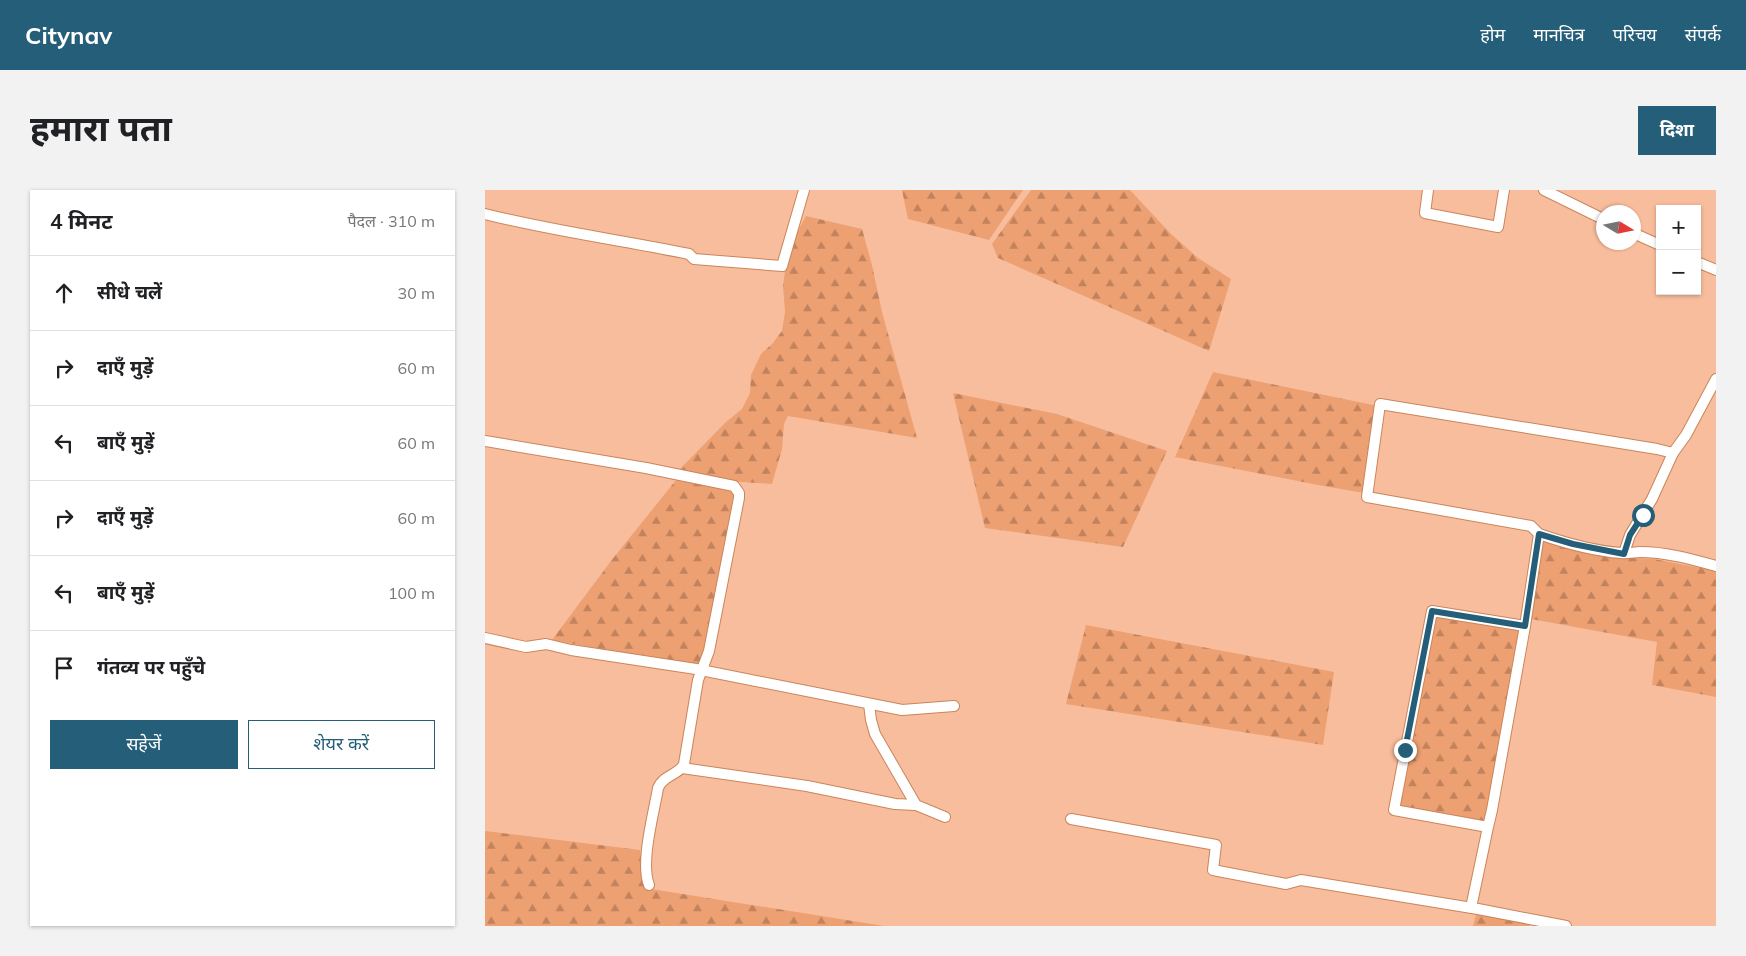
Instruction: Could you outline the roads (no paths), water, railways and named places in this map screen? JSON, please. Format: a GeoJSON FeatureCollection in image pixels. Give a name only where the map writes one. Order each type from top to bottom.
{"type":"FeatureCollection","features":[{"type":"Feature","properties":{"kind":"street"},"geometry":{"type":"LineString","coordinates":[[485,214],[525,224],[621,240],[689,254],[694,260],[782,266],[804,190]]}},
{"type":"Feature","properties":{"kind":"street"},"geometry":{"type":"LineString","coordinates":[[1428,190],[1425,213],[1498,227],[1504,190]]}},
{"type":"Feature","properties":{"kind":"street"},"geometry":{"type":"LineString","coordinates":[[1544,190],[1596,216]]}},
{"type":"Feature","properties":{"kind":"street"},"geometry":{"type":"LineString","coordinates":[[1641,237],[1656,243]]}},
{"type":"Feature","properties":{"kind":"street"},"geometry":{"type":"LineString","coordinates":[[1701,264],[1716,270]]}},
{"type":"Feature","properties":{"kind":"street"},"geometry":{"type":"LineString","coordinates":[[1624,554],[1630,535],[1653,499],[1673,453],[1686,434],[1716,379]]}},
{"type":"Feature","properties":{"kind":"street"},"geometry":{"type":"LineString","coordinates":[[1673,453],[1381,404],[1367,497],[1531,526],[1539,534],[1573,544],[1624,554],[1640,552],[1672,555],[1716,566]]}},
{"type":"Feature","properties":{"kind":"street"},"geometry":{"type":"LineString","coordinates":[[485,441],[646,468],[734,486],[739,493],[709,652],[698,680],[682,768]]}},
{"type":"Feature","properties":{"kind":"street"},"geometry":{"type":"LineString","coordinates":[[1472,908],[1492,810],[1525,626],[1539,534]]}},
{"type":"Feature","properties":{"kind":"street"},"geometry":{"type":"LineString","coordinates":[[1487,827],[1394,810],[1432,611],[1525,626]]}},
{"type":"Feature","properties":{"kind":"street"},"geometry":{"type":"LineString","coordinates":[[485,638],[526,647],[546,644],[571,650],[702,670],[902,710],[954,706]]}},
{"type":"Feature","properties":{"kind":"street"},"geometry":{"type":"LineString","coordinates":[[869,704],[875,734],[916,805]]}},
{"type":"Feature","properties":{"kind":"street"},"geometry":{"type":"LineString","coordinates":[[649,885],[646,872],[647,853],[658,788],[660,783],[671,773],[682,768],[807,786],[895,804],[916,805],[945,817]]}},
{"type":"Feature","properties":{"kind":"street"},"geometry":{"type":"LineString","coordinates":[[1071,819],[1216,845],[1213,870],[1286,884],[1301,880],[1472,908],[1566,926]]}}]}
